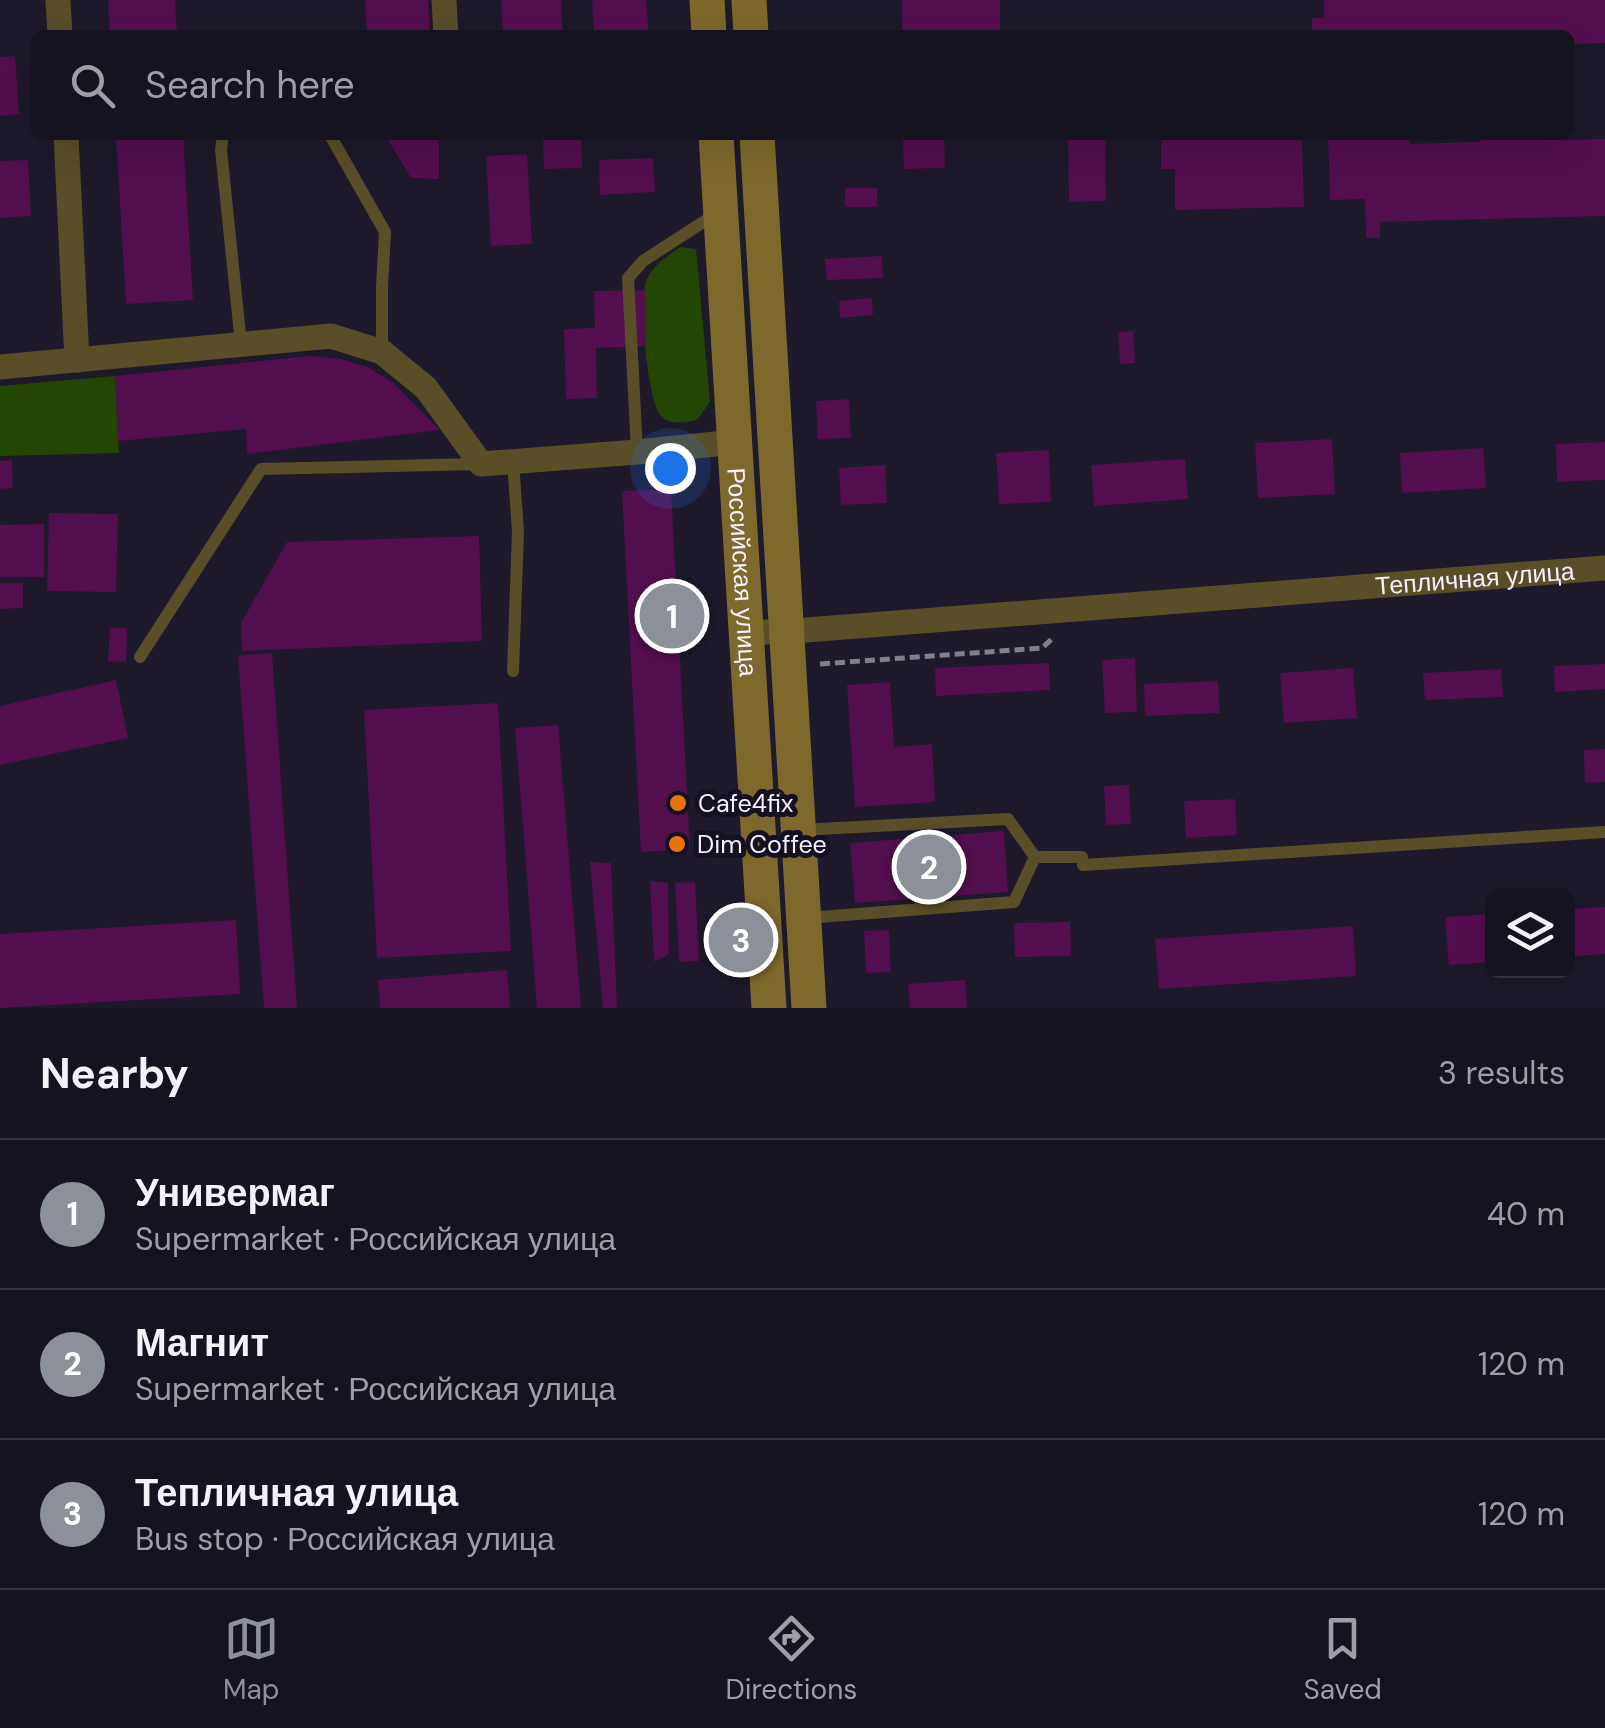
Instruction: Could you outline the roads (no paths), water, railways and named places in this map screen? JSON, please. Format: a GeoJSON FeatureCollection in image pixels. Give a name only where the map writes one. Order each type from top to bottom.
{"type":"FeatureCollection","features":[{"type":"Feature","properties":{"kind":"main road"},"geometry":{"type":"LineString","coordinates":[[707,0],[709,30]]}},
{"type":"Feature","properties":{"kind":"main road"},"geometry":{"type":"LineString","coordinates":[[749,0],[751,30]]}},
{"type":"Feature","properties":{"kind":"main road","name":"Российская улица"},"geometry":{"type":"LineString","coordinates":[[716,140],[770,1008]]}},
{"type":"Feature","properties":{"kind":"main road","name":"Российская улица"},"geometry":{"type":"LineString","coordinates":[[757,140],[809,1008]]}},
{"type":"Feature","properties":{"kind":"street"},"geometry":{"type":"LineString","coordinates":[[58,0],[60,30]]}},
{"type":"Feature","properties":{"kind":"street"},"geometry":{"type":"LineString","coordinates":[[444,0],[446,30]]}},
{"type":"Feature","properties":{"kind":"street"},"geometry":{"type":"LineString","coordinates":[[66,140],[77,360]]}},
{"type":"Feature","properties":{"kind":"street"},"geometry":{"type":"LineString","coordinates":[[0,367],[331,336],[382,352],[426,388],[481,464],[735,442]]}},
{"type":"Feature","properties":{"kind":"street","name":"Тепличная улица"},"geometry":{"type":"LineString","coordinates":[[747,633],[1605,568]]}},
{"type":"Feature","properties":{"kind":"lane"},"geometry":{"type":"LineString","coordinates":[[222,140],[241,344]]}},
{"type":"Feature","properties":{"kind":"lane"},"geometry":{"type":"LineString","coordinates":[[333,140],[385,232],[382,352]]}},
{"type":"Feature","properties":{"kind":"lane"},"geometry":{"type":"LineString","coordinates":[[638,452],[628,278],[642,261],[720,211]]}},
{"type":"Feature","properties":{"kind":"lane"},"geometry":{"type":"LineString","coordinates":[[513,461],[518,532],[513,671]]}},
{"type":"Feature","properties":{"kind":"lane"},"geometry":{"type":"LineString","coordinates":[[140,657],[261,470],[481,464]]}},
{"type":"Feature","properties":{"kind":"lane"},"geometry":{"type":"LineString","coordinates":[[799,830],[1008,819],[1035,858]]}},
{"type":"Feature","properties":{"kind":"lane"},"geometry":{"type":"LineString","coordinates":[[1035,858],[1082,861],[1605,832]]}},
{"type":"Feature","properties":{"kind":"lane"},"geometry":{"type":"LineString","coordinates":[[804,918],[1014,902],[1035,858]]}},
{"type":"Feature","properties":{"kind":"place","name":"Универмаг"},"geometry":{"type":"Point","coordinates":[672,616]}},
{"type":"Feature","properties":{"kind":"place","name":"Cafe4fix"},"geometry":{"type":"Point","coordinates":[678,803]}},
{"type":"Feature","properties":{"kind":"place","name":"Dim Coffee"},"geometry":{"type":"Point","coordinates":[677,844]}},
{"type":"Feature","properties":{"kind":"place","name":"Магнит"},"geometry":{"type":"Point","coordinates":[929,867]}},
{"type":"Feature","properties":{"kind":"place","name":"Тепличная улица"},"geometry":{"type":"Point","coordinates":[741,940]}}]}
